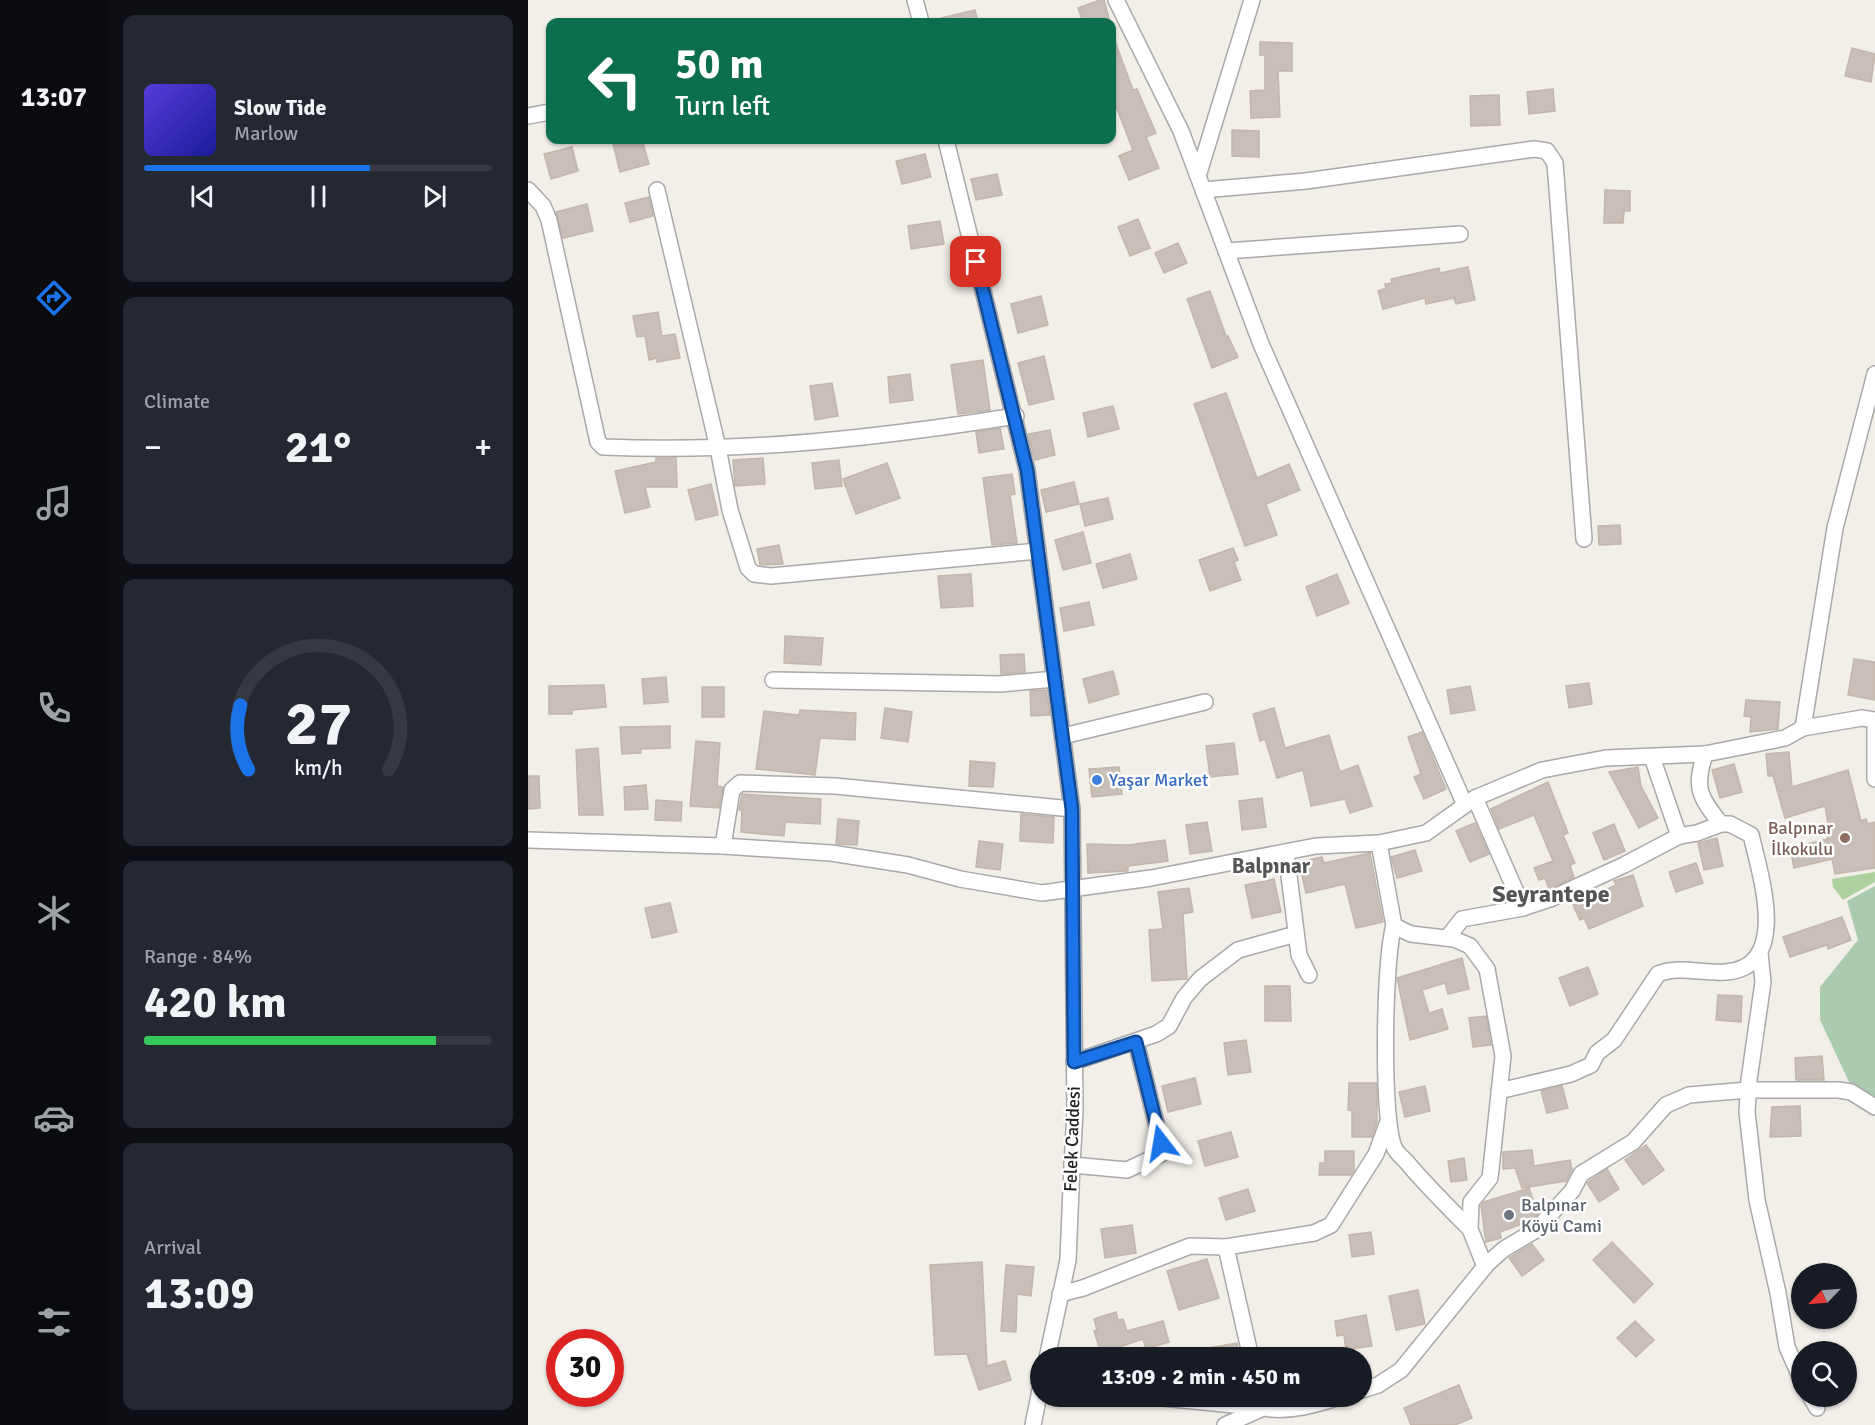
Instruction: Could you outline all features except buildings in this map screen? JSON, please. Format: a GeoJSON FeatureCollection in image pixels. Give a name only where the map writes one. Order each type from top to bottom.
{"type":"FeatureCollection","features":[{"type":"Feature","properties":{"kind":"street"},"geometry":{"type":"LineString","coordinates":[[915,0],[920,18]]}},
{"type":"Feature","properties":{"kind":"street"},"geometry":{"type":"LineString","coordinates":[[1116,0],[1181,131],[1265,355],[1470,801],[1523,908]]}},
{"type":"Feature","properties":{"kind":"street"},"geometry":{"type":"LineString","coordinates":[[1200,183],[1252,0]]}},
{"type":"Feature","properties":{"kind":"street"},"geometry":{"type":"LineString","coordinates":[[528,116],[546,113]]}},
{"type":"Feature","properties":{"kind":"street","name":"Felek Caddesi"},"geometry":{"type":"LineString","coordinates":[[947,144],[1016,416],[1027,470],[1072,809],[1074,1062],[1068,1260],[1049,1347]]}},
{"type":"Feature","properties":{"kind":"street"},"geometry":{"type":"LineString","coordinates":[[1200,183],[1306,181],[1534,149],[1546,151],[1555,163],[1584,539]]}},
{"type":"Feature","properties":{"kind":"street"},"geometry":{"type":"LineString","coordinates":[[528,190],[543,206],[549,220],[598,442],[603,447],[718,448],[884,437],[1016,416]]}},
{"type":"Feature","properties":{"kind":"street"},"geometry":{"type":"LineString","coordinates":[[657,190],[718,448],[730,510],[748,568],[754,574],[771,576],[1038,551]]}},
{"type":"Feature","properties":{"kind":"street"},"geometry":{"type":"LineString","coordinates":[[1226,251],[1460,234]]}},
{"type":"Feature","properties":{"kind":"street"},"geometry":{"type":"LineString","coordinates":[[1803,728],[1835,528],[1875,374]]}},
{"type":"Feature","properties":{"kind":"street"},"geometry":{"type":"LineString","coordinates":[[773,680],[1000,684],[1055,679]]}},
{"type":"Feature","properties":{"kind":"street"},"geometry":{"type":"LineString","coordinates":[[1063,736],[1205,702]]}},
{"type":"Feature","properties":{"kind":"street"},"geometry":{"type":"LineString","coordinates":[[528,840],[723,846],[831,853],[908,865],[960,879],[1042,893],[1071,890],[1316,846],[1379,843],[1426,833],[1470,801],[1542,770],[1606,758],[1705,754],[1785,738],[1803,728],[1862,718],[1875,720]]}},
{"type":"Feature","properties":{"kind":"street"},"geometry":{"type":"LineString","coordinates":[[1875,728],[1875,778]]}},
{"type":"Feature","properties":{"kind":"street"},"geometry":{"type":"LineString","coordinates":[[1705,754],[1697,779],[1705,804],[1720,824]]}},
{"type":"Feature","properties":{"kind":"street"},"geometry":{"type":"LineString","coordinates":[[1652,757],[1679,836]]}},
{"type":"Feature","properties":{"kind":"street"},"geometry":{"type":"LineString","coordinates":[[723,846],[732,790],[740,783],[835,786],[1072,809]]}},
{"type":"Feature","properties":{"kind":"street"},"geometry":{"type":"LineString","coordinates":[[1447,938],[1462,919],[1523,908],[1551,899],[1679,836],[1696,833],[1720,824],[1730,824],[1751,835],[1768,930],[1760,953],[1763,982],[1747,1112],[1757,1200],[1778,1293],[1787,1347],[1791,1356]]}},
{"type":"Feature","properties":{"kind":"street"},"geometry":{"type":"LineString","coordinates":[[1379,843],[1394,927],[1389,942],[1386,976],[1387,1124],[1395,1149],[1430,1190],[1470,1229]]}},
{"type":"Feature","properties":{"kind":"street"},"geometry":{"type":"LineString","coordinates":[[1286,852],[1299,955],[1309,975]]}},
{"type":"Feature","properties":{"kind":"street"},"geometry":{"type":"LineString","coordinates":[[1394,927],[1411,934],[1447,938],[1470,946],[1487,969],[1503,1056],[1490,1178],[1471,1202],[1470,1229],[1485,1267]]}},
{"type":"Feature","properties":{"kind":"street"},"geometry":{"type":"LineString","coordinates":[[1074,1062],[1136,1042],[1168,1026],[1184,998],[1200,979],[1238,950],[1296,934]]}},
{"type":"Feature","properties":{"kind":"street"},"geometry":{"type":"LineString","coordinates":[[1499,1091],[1571,1074],[1591,1065],[1597,1053],[1614,1040],[1658,974],[1670,969],[1728,972],[1746,966],[1760,953]]}},
{"type":"Feature","properties":{"kind":"street"},"geometry":{"type":"LineString","coordinates":[[1072,1165],[1127,1170],[1161,1154],[1161,1143],[1136,1042]]}},
{"type":"Feature","properties":{"kind":"street"},"geometry":{"type":"LineString","coordinates":[[1372,1387],[1401,1370],[1485,1267],[1504,1249],[1536,1230],[1572,1191],[1581,1173],[1633,1142],[1666,1105],[1689,1095],[1748,1090],[1839,1090],[1851,1092],[1875,1107]]}},
{"type":"Feature","properties":{"kind":"street"},"geometry":{"type":"LineString","coordinates":[[1060,1294],[1083,1288],[1190,1246],[1226,1247],[1314,1233],[1331,1225],[1376,1154],[1387,1124]]}},
{"type":"Feature","properties":{"kind":"street"},"geometry":{"type":"LineString","coordinates":[[1226,1247],[1249,1347]]}},
{"type":"Feature","properties":{"kind":"street"},"geometry":{"type":"LineString","coordinates":[[1033,1425],[1037,1407]]}},
{"type":"Feature","properties":{"kind":"street"},"geometry":{"type":"LineString","coordinates":[[1225,1425],[1255,1407]]}},
{"type":"Feature","properties":{"kind":"street"},"geometry":{"type":"LineString","coordinates":[[1270,1407],[1274,1410],[1298,1407]]}},
{"type":"Feature","properties":{"kind":"green space"},"geometry":{"type":"Polygon","coordinates":[[[1875,872],[1875,882],[1843,900],[1833,887],[1832,879],[1875,872]]]}},
{"type":"Feature","properties":{"kind":"green space"},"geometry":{"type":"Polygon","coordinates":[[[1875,886],[1875,1104],[1850,1084],[1820,1020],[1820,987],[1858,940],[1847,901],[1875,886]]]}},
{"type":"Feature","properties":{"kind":"place","name":"Yaşar Market"},"geometry":{"type":"Point","coordinates":[1097,780]}},
{"type":"Feature","properties":{"kind":"place","name":"Balpınar İlkokulu"},"geometry":{"type":"Point","coordinates":[1845,838]}},
{"type":"Feature","properties":{"kind":"place","name":"Balpınar Köyü Cami"},"geometry":{"type":"Point","coordinates":[1509,1215]}},
{"type":"Feature","properties":{"kind":"district","name":"Balpınar"},"geometry":{"type":"Point","coordinates":[1271,866]}},
{"type":"Feature","properties":{"kind":"district","name":"Seyrantepe"},"geometry":{"type":"Point","coordinates":[1551,894]}},
{"type":"Feature","properties":{"kind":"route"},"geometry":{"type":"LineString","coordinates":[[976,262],[1016,416],[1027,470],[1072,809],[1074,1062],[1136,1042],[1161,1143]]}}]}
